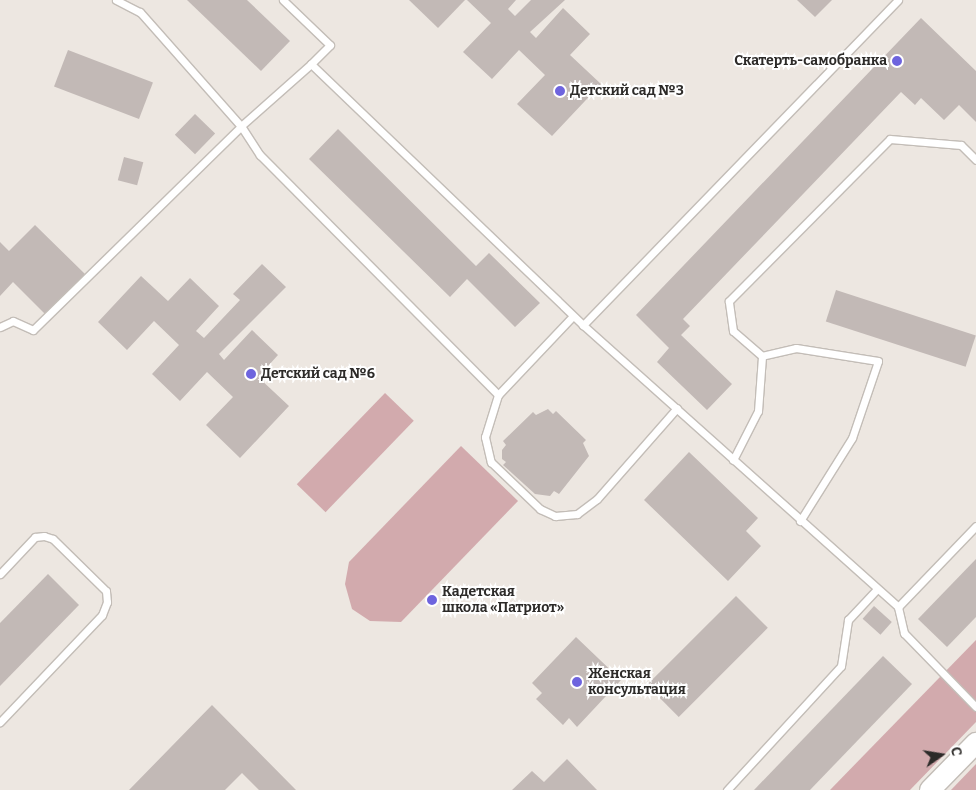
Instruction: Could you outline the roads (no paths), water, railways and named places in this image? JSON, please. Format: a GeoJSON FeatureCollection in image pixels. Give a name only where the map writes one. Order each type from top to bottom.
{"type":"FeatureCollection","features":[{"type":"Feature","properties":{"kind":"main road"},"geometry":{"type":"LineString","coordinates":[[930,790],[976,744]]}},
{"type":"Feature","properties":{"kind":"lane"},"geometry":{"type":"LineString","coordinates":[[116,0],[140,12],[241,126],[260,155],[498,395]]}},
{"type":"Feature","properties":{"kind":"lane"},"geometry":{"type":"LineString","coordinates":[[0,327],[14,321],[33,330],[241,126],[330,45],[283,0]]}},
{"type":"Feature","properties":{"kind":"lane"},"geometry":{"type":"LineString","coordinates":[[583,325],[898,0]]}},
{"type":"Feature","properties":{"kind":"lane"},"geometry":{"type":"LineString","coordinates":[[311,64],[572,317],[898,607],[904,633],[976,706]]}},
{"type":"Feature","properties":{"kind":"lane"},"geometry":{"type":"LineString","coordinates":[[762,356],[733,331],[730,301],[890,138],[961,145],[976,160]]}},
{"type":"Feature","properties":{"kind":"lane"},"geometry":{"type":"LineString","coordinates":[[572,317],[498,395],[489,414],[486,437],[490,462],[540,509],[555,516],[577,514],[597,499],[676,408]]}},
{"type":"Feature","properties":{"kind":"lane"},"geometry":{"type":"LineString","coordinates":[[762,356],[796,348],[878,361],[852,438],[800,521]]}},
{"type":"Feature","properties":{"kind":"lane"},"geometry":{"type":"LineString","coordinates":[[733,460],[758,411],[762,356]]}},
{"type":"Feature","properties":{"kind":"lane"},"geometry":{"type":"LineString","coordinates":[[898,607],[976,526]]}},
{"type":"Feature","properties":{"kind":"lane"},"geometry":{"type":"LineString","coordinates":[[0,574],[35,537],[44,536],[53,539],[106,591],[107,602],[102,615],[0,722]]}},
{"type":"Feature","properties":{"kind":"lane"},"geometry":{"type":"LineString","coordinates":[[727,790],[841,666],[848,620],[877,589]]}},
{"type":"Feature","properties":{"kind":"place","name":"Скатерть-самобранка"},"geometry":{"type":"Point","coordinates":[897,61]}},
{"type":"Feature","properties":{"kind":"place","name":"Детский сад №3"},"geometry":{"type":"Point","coordinates":[560,91]}},
{"type":"Feature","properties":{"kind":"place","name":"Детский сад №6"},"geometry":{"type":"Point","coordinates":[251,374]}},
{"type":"Feature","properties":{"kind":"place","name":"Кадетская школа «Патриот»"},"geometry":{"type":"Point","coordinates":[432,600]}},
{"type":"Feature","properties":{"kind":"place","name":"Женская консультация"},"geometry":{"type":"Point","coordinates":[577,682]}}]}
